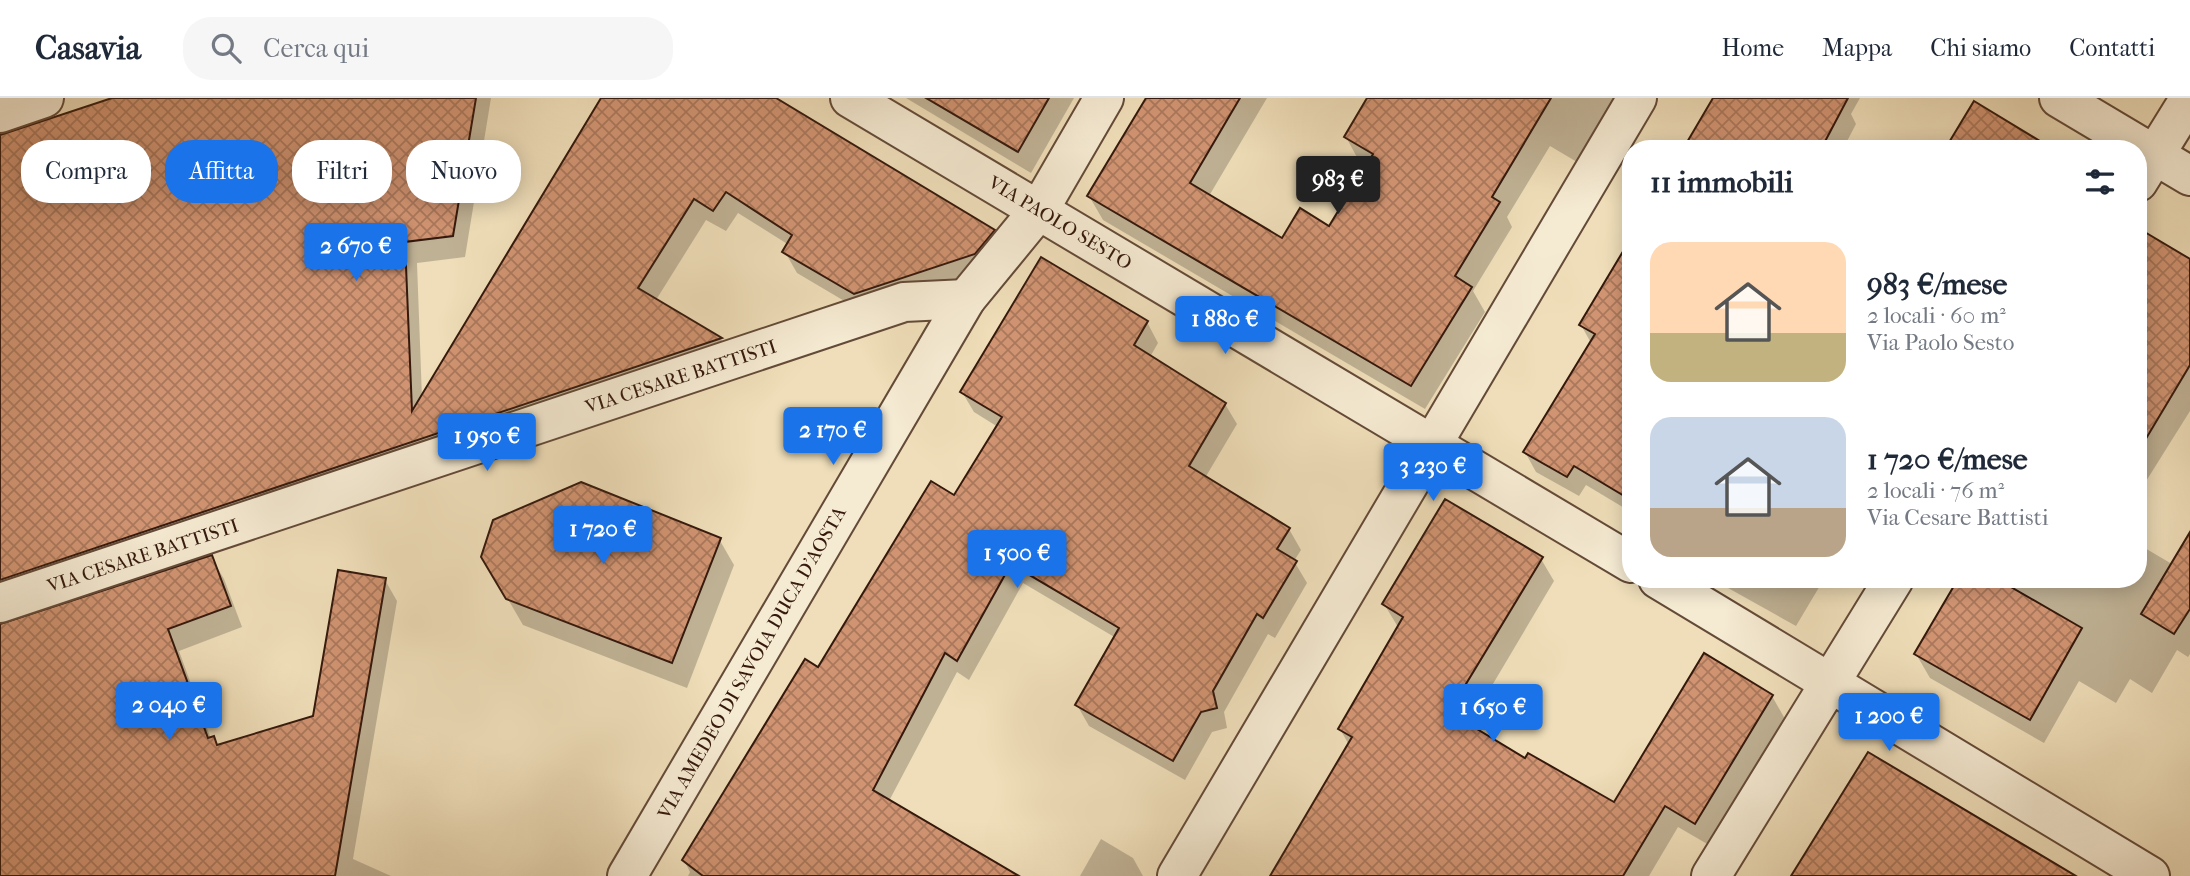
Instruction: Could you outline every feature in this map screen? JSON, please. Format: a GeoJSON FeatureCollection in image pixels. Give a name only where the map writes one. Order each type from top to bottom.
{"type":"FeatureCollection","features":[{"type":"Feature","properties":{"kind":"street"},"geometry":{"type":"LineString","coordinates":[[0,113],[44,98]]}},
{"type":"Feature","properties":{"kind":"street","name":"VIA PAOLO SESTO"},"geometry":{"type":"LineString","coordinates":[[850,98],[1622,558]]}},
{"type":"Feature","properties":{"kind":"street","name":"VIA AMEDEO DI SAVOIA DUCA D'AOSTA"},"geometry":{"type":"LineString","coordinates":[[627,876],[966,299],[1039,210],[1104,98]]}},
{"type":"Feature","properties":{"kind":"street"},"geometry":{"type":"LineString","coordinates":[[1177,876],[1637,98]]}},
{"type":"Feature","properties":{"kind":"street"},"geometry":{"type":"LineString","coordinates":[[2059,98],[2111,140]]}},
{"type":"Feature","properties":{"kind":"street"},"geometry":{"type":"LineString","coordinates":[[2190,98],[2147,169],[2190,176]]}},
{"type":"Feature","properties":{"kind":"street","name":"VIA CESARE BATTISTI"},"geometry":{"type":"LineString","coordinates":[[0,603],[904,302],[966,299]]}},
{"type":"Feature","properties":{"kind":"street"},"geometry":{"type":"LineString","coordinates":[[1673,588],[2150,876]]}},
{"type":"Feature","properties":{"kind":"street"},"geometry":{"type":"LineString","coordinates":[[1711,876],[1888,588]]}},
{"type":"Feature","properties":{"kind":"building"},"geometry":{"type":"Polygon","coordinates":[[[112,98],[476,98],[469,140],[406,140],[406,203],[458,203],[453,236],[405,242],[412,411],[601,98],[776,98],[995,230],[975,254],[854,294],[782,252],[792,235],[726,192],[713,211],[694,199],[638,288],[722,338],[0,580],[0,135],[112,98]]]}},
{"type":"Feature","properties":{"kind":"building"},"geometry":{"type":"Polygon","coordinates":[[[926,98],[1049,98],[1018,152],[926,98]]]}},
{"type":"Feature","properties":{"kind":"building"},"geometry":{"type":"Polygon","coordinates":[[[1146,98],[1240,98],[1190,183],[1282,238],[1300,208],[1329,226],[1373,154],[1344,137],[1367,98],[1551,98],[1492,197],[1500,202],[1455,276],[1472,287],[1411,386],[1087,196],[1146,98]]]}},
{"type":"Feature","properties":{"kind":"building"},"geometry":{"type":"Polygon","coordinates":[[[1713,98],[1848,98],[1826,140],[1688,140],[1713,98]]]}},
{"type":"Feature","properties":{"kind":"building"},"geometry":{"type":"Polygon","coordinates":[[[1974,101],[2038,140],[1950,140],[1974,101]]]}},
{"type":"Feature","properties":{"kind":"building"},"geometry":{"type":"Polygon","coordinates":[[[2147,233],[2190,259],[2190,365],[2147,437],[2147,233]]]}},
{"type":"Feature","properties":{"kind":"building"},"geometry":{"type":"Polygon","coordinates":[[[1622,253],[1622,495],[1574,466],[1567,477],[1523,452],[1595,334],[1579,325],[1622,253]]]}},
{"type":"Feature","properties":{"kind":"building"},"geometry":{"type":"Polygon","coordinates":[[[1041,257],[1148,321],[1134,345],[1226,403],[1189,466],[1290,528],[1277,549],[1297,561],[1263,618],[1257,614],[1213,691],[1217,708],[1201,712],[1173,761],[1075,705],[1119,628],[1011,564],[957,661],[945,653],[873,790],[1019,876],[703,876],[682,860],[805,659],[818,667],[931,481],[954,495],[1002,417],[960,392],[1041,257]]]}},
{"type":"Feature","properties":{"kind":"building"},"geometry":{"type":"Polygon","coordinates":[[[581,482],[721,538],[672,663],[506,599],[481,557],[493,520],[581,482]]]}},
{"type":"Feature","properties":{"kind":"building"},"geometry":{"type":"Polygon","coordinates":[[[1445,499],[1543,557],[1449,712],[1525,758],[1528,753],[1614,802],[1704,653],[1773,695],[1695,824],[1665,806],[1623,876],[1270,876],[1352,737],[1338,729],[1403,617],[1382,604],[1445,499]]]}},
{"type":"Feature","properties":{"kind":"building"},"geometry":{"type":"Polygon","coordinates":[[[2190,532],[2190,609],[2174,634],[2141,614],[2190,532]]]}},
{"type":"Feature","properties":{"kind":"building"},"geometry":{"type":"Polygon","coordinates":[[[212,555],[231,606],[168,629],[208,738],[214,736],[217,745],[313,716],[338,570],[386,578],[335,876],[0,876],[0,624],[212,555]]]}},
{"type":"Feature","properties":{"kind":"building"},"geometry":{"type":"Polygon","coordinates":[[[1953,588],[2013,588],[2082,628],[2030,720],[1914,654],[1953,588]]]}},
{"type":"Feature","properties":{"kind":"building"},"geometry":{"type":"Polygon","coordinates":[[[1868,752],[2076,876],[1791,876],[1868,752]]]}}]}
